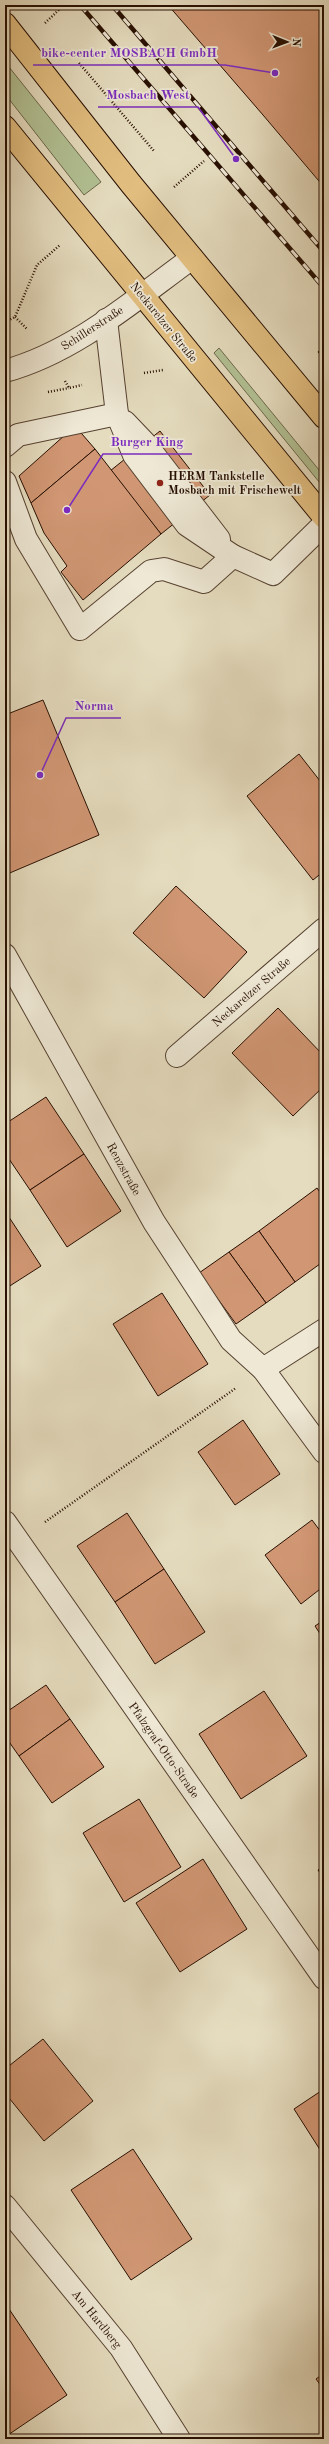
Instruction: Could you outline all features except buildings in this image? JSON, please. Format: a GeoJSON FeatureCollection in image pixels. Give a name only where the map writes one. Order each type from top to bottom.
{"type":"FeatureCollection","features":[{"type":"Feature","properties":{"kind":"main road"},"geometry":{"type":"LineString","coordinates":[[5,24],[192,258],[324,417]]}},
{"type":"Feature","properties":{"kind":"main road","name":"Neckarelzer Straße"},"geometry":{"type":"LineString","coordinates":[[5,127],[324,517]]}},
{"type":"Feature","properties":{"kind":"street","name":"Schillerstraße"},"geometry":{"type":"LineString","coordinates":[[5,371],[32,364],[76,340],[192,258]]}},
{"type":"Feature","properties":{"kind":"street"},"geometry":{"type":"LineString","coordinates":[[106,320],[117,414],[145,442],[233,556],[273,574],[324,524]]}},
{"type":"Feature","properties":{"kind":"street"},"geometry":{"type":"LineString","coordinates":[[5,446],[18,435],[117,414]]}},
{"type":"Feature","properties":{"kind":"street"},"geometry":{"type":"LineString","coordinates":[[5,482],[26,539],[80,629],[151,571],[164,569],[204,582],[233,556]]}},
{"type":"Feature","properties":{"kind":"street","name":"Neckarelzer Straße"},"geometry":{"type":"LineString","coordinates":[[177,1056],[324,929]]}},
{"type":"Feature","properties":{"kind":"street","name":"Renzstraße"},"geometry":{"type":"LineString","coordinates":[[5,955],[154,1222],[231,1340],[263,1369],[324,1452]]}},
{"type":"Feature","properties":{"kind":"street"},"geometry":{"type":"LineString","coordinates":[[263,1369],[324,1330]]}},
{"type":"Feature","properties":{"kind":"street","name":"Pfalzgraf-Otto-Straße"},"geometry":{"type":"LineString","coordinates":[[5,1522],[324,1978]]}},
{"type":"Feature","properties":{"kind":"street","name":"Am Hardberg"},"geometry":{"type":"LineString","coordinates":[[5,2206],[121,2348],[179,2439]]}},
{"type":"Feature","properties":{"kind":"path"},"geometry":{"type":"LineString","coordinates":[[49,28],[44,22],[64,5]]}},
{"type":"Feature","properties":{"kind":"path"},"geometry":{"type":"LineString","coordinates":[[74,57],[154,151]]}},
{"type":"Feature","properties":{"kind":"path"},"geometry":{"type":"LineString","coordinates":[[171,190],[204,161]]}},
{"type":"Feature","properties":{"kind":"path"},"geometry":{"type":"LineString","coordinates":[[5,322],[15,316]]}},
{"type":"Feature","properties":{"kind":"path"},"geometry":{"type":"LineString","coordinates":[[324,348],[319,352],[324,357]]}},
{"type":"Feature","properties":{"kind":"path"},"geometry":{"type":"LineString","coordinates":[[50,354],[69,388],[165,369]]}},
{"type":"Feature","properties":{"kind":"path"},"geometry":{"type":"LineString","coordinates":[[18,1541],[242,1383]]}},
{"type":"Feature","properties":{"kind":"green space"},"geometry":{"type":"Polygon","coordinates":[[[5,62],[101,182],[84,195],[5,94],[5,62]]]}},
{"type":"Feature","properties":{"kind":"green space"},"geometry":{"type":"Polygon","coordinates":[[[219,348],[324,476],[324,488],[214,353],[219,348]]]}},
{"type":"Feature","properties":{"kind":"railway"},"geometry":{"type":"LineString","coordinates":[[80,5],[324,288]]}},
{"type":"Feature","properties":{"kind":"railway"},"geometry":{"type":"LineString","coordinates":[[112,5],[324,252]]}},
{"type":"Feature","properties":{"kind":"place","name":"bike-center MOSBACH GmbH"},"geometry":{"type":"Point","coordinates":[275,73]}},
{"type":"Feature","properties":{"kind":"place","name":"Mosbach West"},"geometry":{"type":"Point","coordinates":[236,159]}},
{"type":"Feature","properties":{"kind":"place","name":"HERM Tankstelle Mosbach mit Frischewelt"},"geometry":{"type":"Point","coordinates":[160,483]}},
{"type":"Feature","properties":{"kind":"place","name":"Burger King"},"geometry":{"type":"Point","coordinates":[67,510]}},
{"type":"Feature","properties":{"kind":"place","name":"Norma"},"geometry":{"type":"Point","coordinates":[40,775]}}]}
